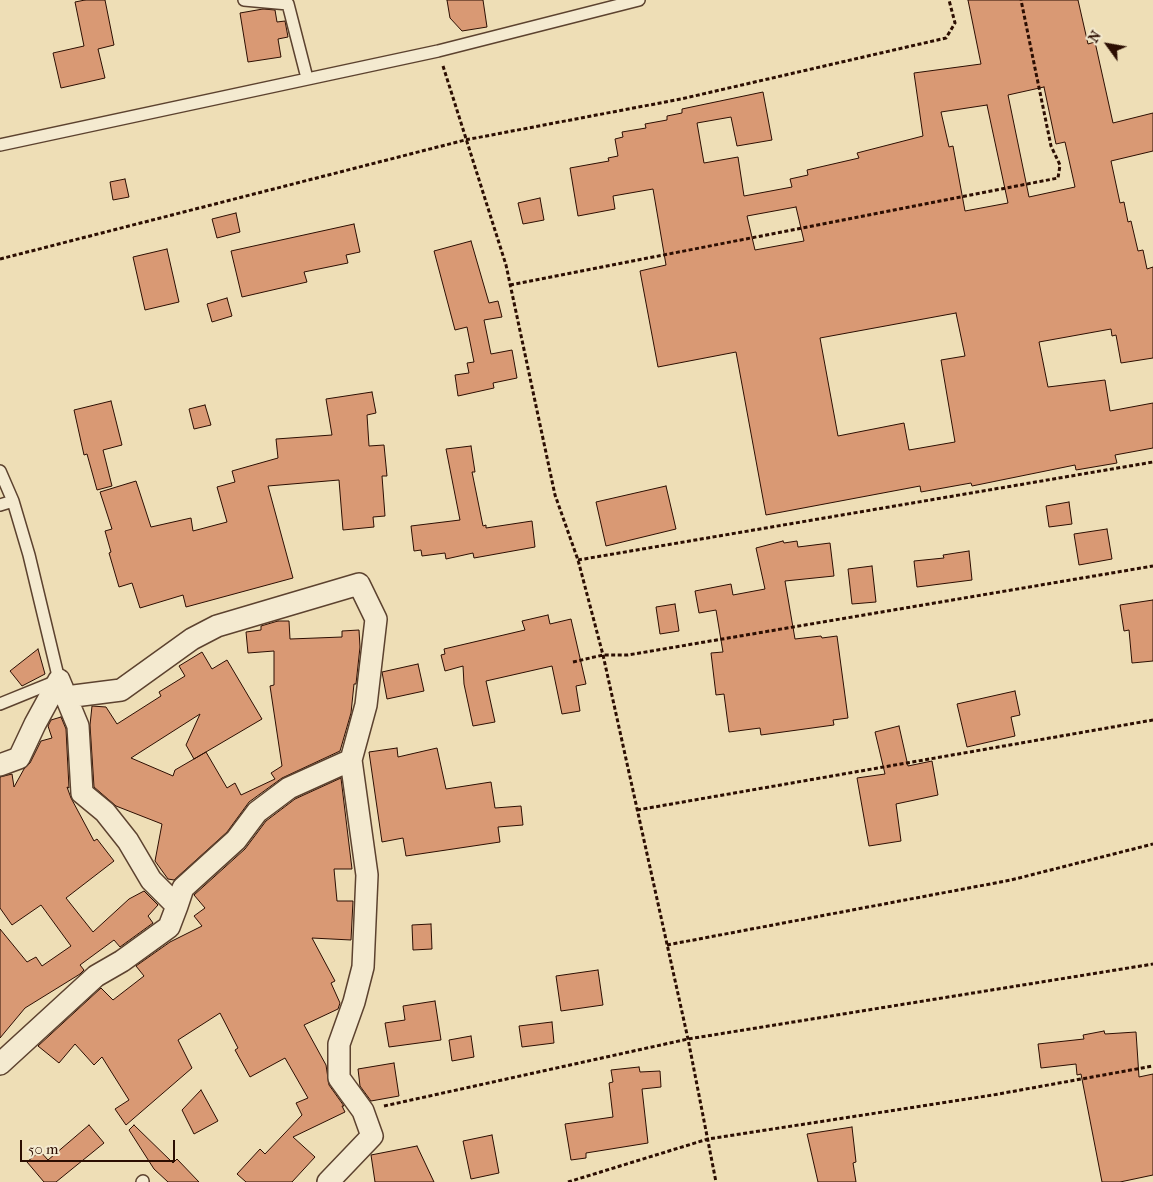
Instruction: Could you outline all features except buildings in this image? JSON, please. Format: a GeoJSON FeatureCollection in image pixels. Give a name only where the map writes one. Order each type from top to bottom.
{"type":"FeatureCollection","features":[{"type":"Feature","properties":{"kind":"street"},"geometry":{"type":"LineString","coordinates":[[63,688],[121,690],[192,639],[217,626],[360,584],[376,620],[366,705],[351,760],[367,875],[363,967],[354,1002],[338,1044],[339,1078],[363,1111],[372,1136],[328,1182]]}},
{"type":"Feature","properties":{"kind":"street"},"geometry":{"type":"LineString","coordinates":[[0,765],[19,758],[34,724],[63,688]]}},
{"type":"Feature","properties":{"kind":"street"},"geometry":{"type":"LineString","coordinates":[[63,688],[78,726],[82,793],[104,812],[128,841],[151,880],[177,906]]}},
{"type":"Feature","properties":{"kind":"street"},"geometry":{"type":"LineString","coordinates":[[0,1064],[96,976],[122,961],[169,927],[183,888],[236,840],[257,812],[289,788],[351,760]]}},
{"type":"Feature","properties":{"kind":"lane"},"geometry":{"type":"LineString","coordinates":[[244,0],[288,4],[307,78]]}},
{"type":"Feature","properties":{"kind":"lane"},"geometry":{"type":"LineString","coordinates":[[0,146],[438,51],[640,0]]}},
{"type":"Feature","properties":{"kind":"lane"},"geometry":{"type":"LineString","coordinates":[[0,471],[13,501],[63,688],[0,704]]}},
{"type":"Feature","properties":{"kind":"lane"},"geometry":{"type":"LineString","coordinates":[[0,505],[13,501]]}},
{"type":"Feature","properties":{"kind":"path"},"geometry":{"type":"LineString","coordinates":[[0,259],[465,140],[681,99],[946,38],[955,23],[949,0]]}},
{"type":"Feature","properties":{"kind":"path"},"geometry":{"type":"LineString","coordinates":[[510,286],[1058,178],[1060,165],[1051,146],[1021,0]]}},
{"type":"Feature","properties":{"kind":"path"},"geometry":{"type":"LineString","coordinates":[[438,51],[506,266],[556,495],[578,560],[602,656],[688,1039],[716,1182]]}},
{"type":"Feature","properties":{"kind":"path"},"geometry":{"type":"LineString","coordinates":[[578,560],[1153,462]]}},
{"type":"Feature","properties":{"kind":"path"},"geometry":{"type":"LineString","coordinates":[[573,662],[602,656],[628,655],[1153,566]]}},
{"type":"Feature","properties":{"kind":"path"},"geometry":{"type":"LineString","coordinates":[[637,810],[1153,720]]}},
{"type":"Feature","properties":{"kind":"path"},"geometry":{"type":"LineString","coordinates":[[667,945],[1011,880],[1153,844]]}},
{"type":"Feature","properties":{"kind":"path"},"geometry":{"type":"LineString","coordinates":[[363,1111],[688,1039],[1153,964]]}},
{"type":"Feature","properties":{"kind":"path"},"geometry":{"type":"LineString","coordinates":[[568,1182],[708,1140],[983,1097],[1153,1066]]}}]}
